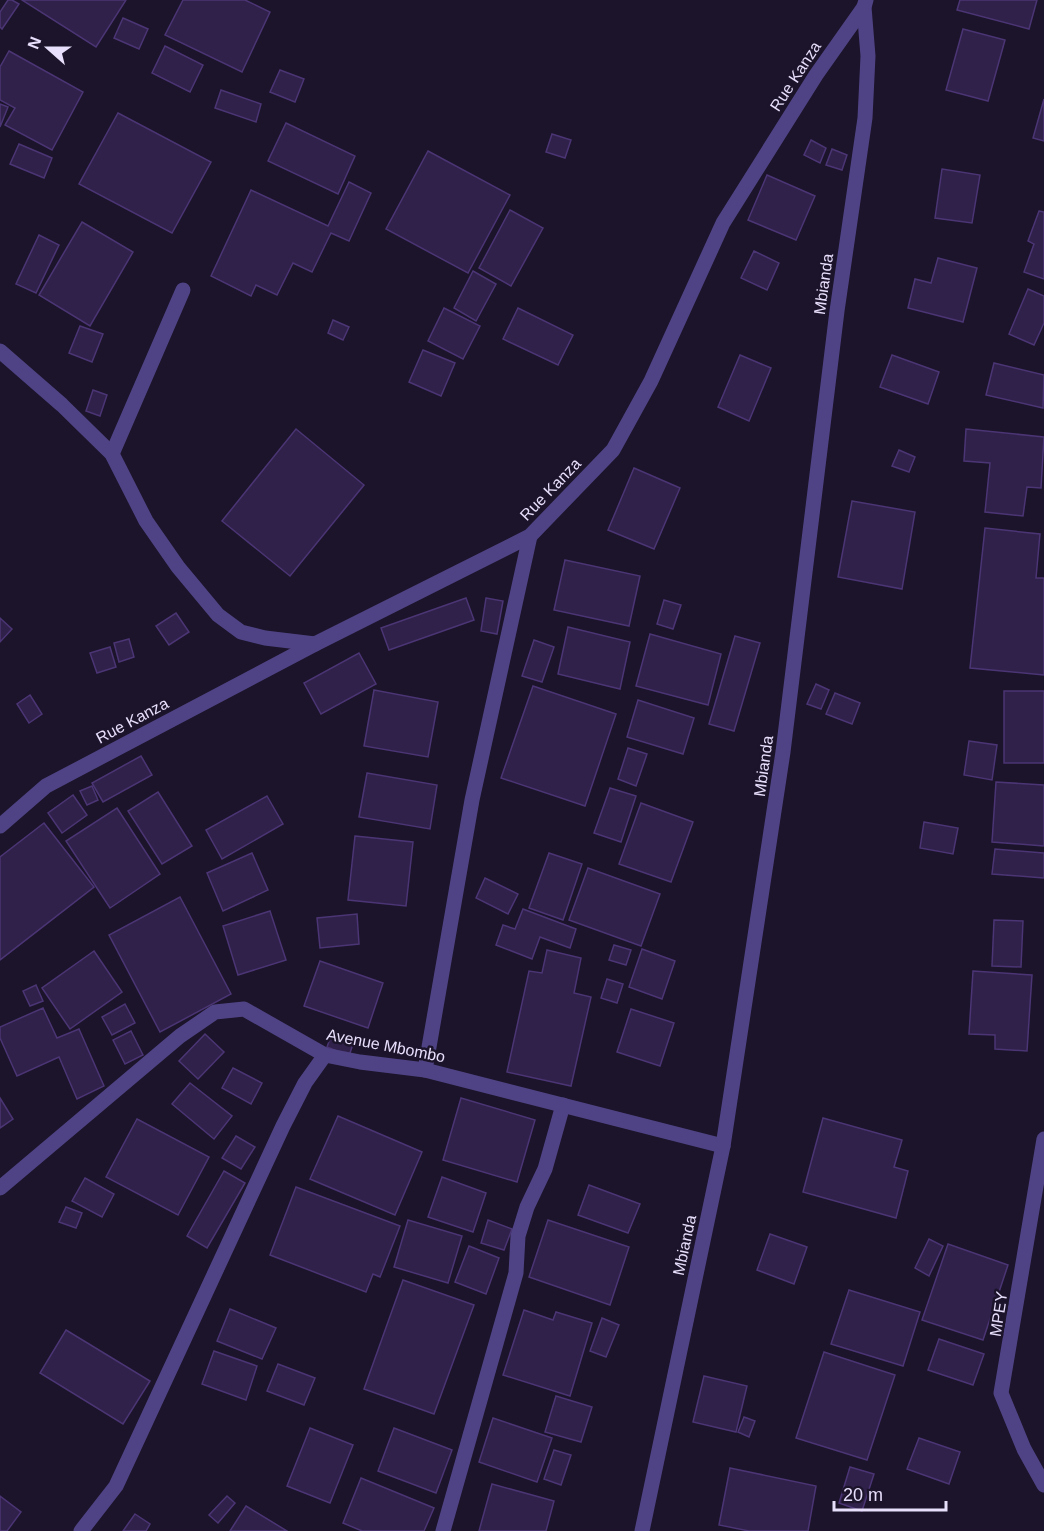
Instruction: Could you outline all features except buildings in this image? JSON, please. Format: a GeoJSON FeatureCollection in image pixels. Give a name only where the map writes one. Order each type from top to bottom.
{"type":"FeatureCollection","features":[{"type":"Feature","properties":{"kind":"street","name":"Rue Kanza"},"geometry":{"type":"LineString","coordinates":[[0,826],[46,786],[315,644],[530,536],[613,450],[651,381],[723,223],[816,75],[865,4]]}},
{"type":"Feature","properties":{"kind":"street","name":"Mbianda"},"geometry":{"type":"LineString","coordinates":[[642,1531],[723,1146],[783,752],[837,311],[865,118],[868,56],[865,4]]}},
{"type":"Feature","properties":{"kind":"street"},"geometry":{"type":"LineString","coordinates":[[112,454],[183,290]]}},
{"type":"Feature","properties":{"kind":"street"},"geometry":{"type":"LineString","coordinates":[[0,351],[62,405],[112,454],[146,521],[178,567],[218,615],[241,632],[265,638],[315,644]]}},
{"type":"Feature","properties":{"kind":"street"},"geometry":{"type":"LineString","coordinates":[[425,1070],[472,800],[530,536]]}},
{"type":"Feature","properties":{"kind":"street","name":"Avenue Mbombo"},"geometry":{"type":"LineString","coordinates":[[0,1188],[180,1036],[215,1012],[244,1009],[325,1055],[425,1070],[723,1146]]}},
{"type":"Feature","properties":{"kind":"street"},"geometry":{"type":"LineString","coordinates":[[81,1531],[116,1486],[283,1126],[305,1083],[325,1055]]}},
{"type":"Feature","properties":{"kind":"street"},"geometry":{"type":"LineString","coordinates":[[443,1531],[516,1273],[518,1236],[526,1207],[545,1169],[563,1105]]}},
{"type":"Feature","properties":{"kind":"street","name":"MPEY"},"geometry":{"type":"LineString","coordinates":[[1044,1139],[1012,1340],[1001,1394],[1024,1449],[1044,1485]]}}]}
